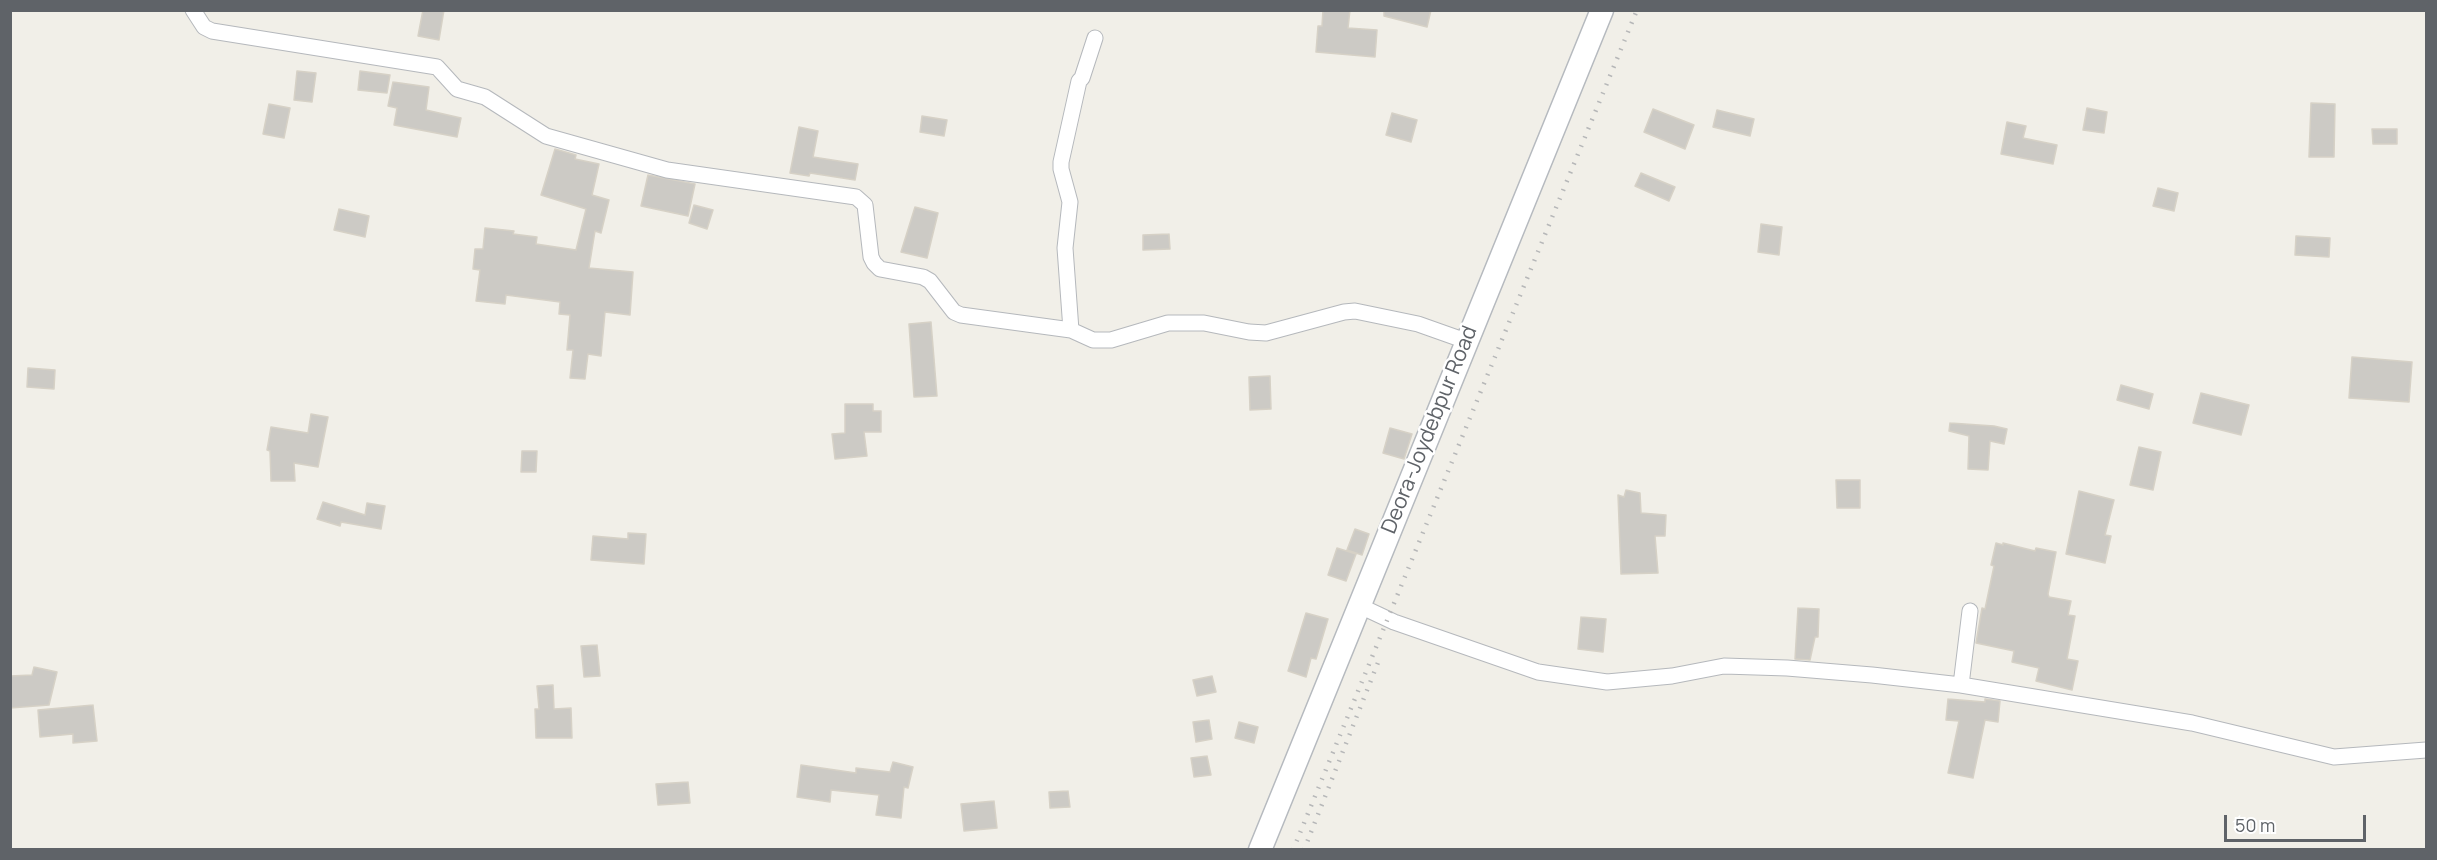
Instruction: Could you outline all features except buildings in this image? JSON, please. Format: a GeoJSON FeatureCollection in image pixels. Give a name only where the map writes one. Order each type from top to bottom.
{"type":"FeatureCollection","features":[{"type":"Feature","properties":{"kind":"street"},"geometry":{"type":"LineString","coordinates":[[193,10],[204,27],[212,31],[436,67],[457,89],[485,97],[546,136],[597,151],[673,171],[856,197],[865,205],[871,256],[880,269],[923,277],[930,281],[954,312],[961,315],[1071,330],[1094,340],[1111,340],[1168,322],[1187,322],[1258,333],[1355,311],[1418,324],[1466,341]]}},
{"type":"Feature","properties":{"kind":"street","name":"Deora-Joydebpur Road"},"geometry":{"type":"LineString","coordinates":[[1260,849],[1602,10]]}},
{"type":"Feature","properties":{"kind":"street"},"geometry":{"type":"LineString","coordinates":[[1071,330],[1065,249],[1070,202],[1061,162],[1079,81],[1095,38]]}},
{"type":"Feature","properties":{"kind":"street"},"geometry":{"type":"LineString","coordinates":[[1360,606],[1394,622],[1538,672],[1607,682],[1672,676],[1725,666],[1787,668],[1961,685],[2192,723],[2334,757],[2427,750]]}},
{"type":"Feature","properties":{"kind":"street"},"geometry":{"type":"LineString","coordinates":[[1961,685],[1970,611]]}},
{"type":"Feature","properties":{"kind":"railway"},"geometry":{"type":"LineString","coordinates":[[1293,850],[1637,10]]}},
{"type":"Feature","properties":{"kind":"railway"},"geometry":{"type":"LineString","coordinates":[[1304,850],[1379,660]]}}]}
